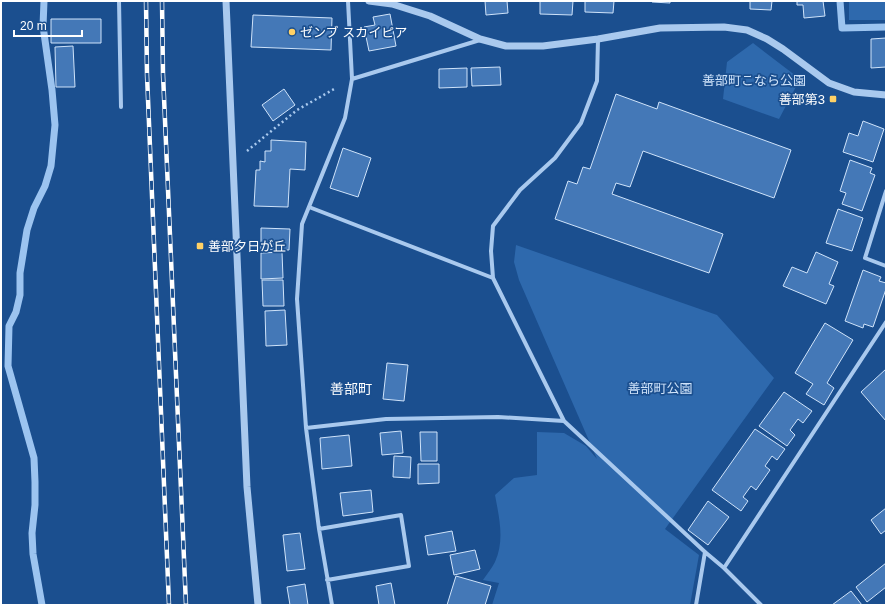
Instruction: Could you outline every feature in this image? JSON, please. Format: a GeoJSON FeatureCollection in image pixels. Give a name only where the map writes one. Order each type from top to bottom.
{"type":"FeatureCollection","features":[{"type":"Feature","properties":{"kind":"street"},"geometry":{"type":"LineString","coordinates":[[119,1],[121,107]]}},
{"type":"Feature","properties":{"kind":"street"},"geometry":{"type":"LineString","coordinates":[[226,1],[248,487],[258,605]]}},
{"type":"Feature","properties":{"kind":"street"},"geometry":{"type":"LineString","coordinates":[[332,605],[319,529],[306,428],[297,299],[302,224],[345,118],[352,79],[348,1]]}},
{"type":"Feature","properties":{"kind":"street"},"geometry":{"type":"LineString","coordinates":[[368,1],[392,4],[430,16],[480,39],[506,46],[543,46],[598,39],[660,28],[724,27],[747,30],[767,39],[783,49],[829,83],[854,92],[886,95]]}},
{"type":"Feature","properties":{"kind":"street"},"geometry":{"type":"LineString","coordinates":[[352,79],[480,39]]}},
{"type":"Feature","properties":{"kind":"street"},"geometry":{"type":"LineString","coordinates":[[598,39],[597,81],[581,123],[555,158],[520,190],[493,226],[491,251],[493,278],[564,421],[724,568],[761,605]]}},
{"type":"Feature","properties":{"kind":"street"},"geometry":{"type":"LineString","coordinates":[[886,192],[865,258],[886,266]]}},
{"type":"Feature","properties":{"kind":"street"},"geometry":{"type":"LineString","coordinates":[[309,207],[493,278]]}},
{"type":"Feature","properties":{"kind":"street"},"geometry":{"type":"LineString","coordinates":[[724,568],[886,322]]}},
{"type":"Feature","properties":{"kind":"street"},"geometry":{"type":"LineString","coordinates":[[306,428],[386,419],[498,416],[564,421]]}},
{"type":"Feature","properties":{"kind":"street"},"geometry":{"type":"LineString","coordinates":[[319,529],[401,515],[409,566],[327,580]]}},
{"type":"Feature","properties":{"kind":"street"},"geometry":{"type":"LineString","coordinates":[[696,605],[705,552]]}},
{"type":"Feature","properties":{"kind":"path"},"geometry":{"type":"LineString","coordinates":[[233,163],[297,110],[352,79]]}},
{"type":"Feature","properties":{"kind":"green space"},"geometry":{"type":"Polygon","coordinates":[[[849,1],[886,1],[886,20],[849,20],[849,1]]]}},
{"type":"Feature","properties":{"kind":"green space","name":"善部町こなら公園"},"geometry":{"type":"Polygon","coordinates":[[[753,43],[800,79],[779,119],[723,99],[727,62],[753,43]]]}},
{"type":"Feature","properties":{"kind":"green space","name":"善部町公園"},"geometry":{"type":"Polygon","coordinates":[[[516,245],[717,315],[774,378],[665,529],[699,555],[690,605],[492,605],[499,583],[483,580],[495,562],[500,545],[500,528],[495,495],[514,478],[537,475],[537,432],[564,433],[586,446],[597,459],[519,280],[514,262],[516,245]]]}},
{"type":"Feature","properties":{"kind":"building"},"geometry":{"type":"Polygon","coordinates":[[[485,1],[507,1],[508,13],[486,15],[485,1]]]}},
{"type":"Feature","properties":{"kind":"building"},"geometry":{"type":"Polygon","coordinates":[[[540,1],[573,1],[572,15],[540,14],[540,1]]]}},
{"type":"Feature","properties":{"kind":"building"},"geometry":{"type":"Polygon","coordinates":[[[585,1],[614,1],[613,13],[585,12],[585,1]]]}},
{"type":"Feature","properties":{"kind":"building"},"geometry":{"type":"Polygon","coordinates":[[[670,1],[670,3],[652,2],[670,1]]]}},
{"type":"Feature","properties":{"kind":"building"},"geometry":{"type":"Polygon","coordinates":[[[750,1],[772,1],[771,10],[750,9],[750,1]]]}},
{"type":"Feature","properties":{"kind":"building"},"geometry":{"type":"Polygon","coordinates":[[[797,1],[823,1],[825,16],[804,18],[803,5],[797,5],[797,1]]]}},
{"type":"Feature","properties":{"kind":"building"},"geometry":{"type":"Polygon","coordinates":[[[390,14],[396,46],[369,51],[364,27],[375,25],[373,17],[390,14]]]}},
{"type":"Feature","properties":{"kind":"building","name":"ゼンブ スカイピア"},"geometry":{"type":"Polygon","coordinates":[[[253,15],[332,18],[331,50],[251,47],[253,15]]]}},
{"type":"Feature","properties":{"kind":"building"},"geometry":{"type":"Polygon","coordinates":[[[51,19],[101,19],[101,43],[51,43],[51,19]]]}},
{"type":"Feature","properties":{"kind":"building"},"geometry":{"type":"Polygon","coordinates":[[[886,38],[886,67],[871,68],[871,39],[886,38]]]}},
{"type":"Feature","properties":{"kind":"building"},"geometry":{"type":"Polygon","coordinates":[[[73,46],[75,87],[56,87],[55,47],[73,46]]]}},
{"type":"Feature","properties":{"kind":"building"},"geometry":{"type":"Polygon","coordinates":[[[500,67],[501,85],[472,86],[471,68],[500,67]]]}},
{"type":"Feature","properties":{"kind":"building"},"geometry":{"type":"Polygon","coordinates":[[[467,68],[467,87],[439,88],[439,69],[467,68]]]}},
{"type":"Feature","properties":{"kind":"building"},"geometry":{"type":"Polygon","coordinates":[[[284,89],[295,105],[273,121],[262,105],[284,89]]]}},
{"type":"Feature","properties":{"kind":"building"},"geometry":{"type":"Polygon","coordinates":[[[616,94],[657,109],[659,102],[791,150],[774,198],[643,151],[630,187],[616,183],[612,194],[723,234],[709,273],[555,219],[568,181],[577,184],[583,167],[590,169],[616,94]]]}},
{"type":"Feature","properties":{"kind":"building"},"geometry":{"type":"Polygon","coordinates":[[[863,121],[884,129],[873,162],[843,152],[849,133],[858,136],[863,121]]]}},
{"type":"Feature","properties":{"kind":"building"},"geometry":{"type":"Polygon","coordinates":[[[271,140],[306,142],[305,170],[290,169],[288,207],[254,206],[256,170],[260,170],[260,161],[265,162],[265,151],[271,151],[271,140]]]}},
{"type":"Feature","properties":{"kind":"building"},"geometry":{"type":"Polygon","coordinates":[[[343,148],[371,158],[358,197],[330,188],[343,148]]]}},
{"type":"Feature","properties":{"kind":"building"},"geometry":{"type":"Polygon","coordinates":[[[850,160],[872,168],[870,173],[875,175],[862,211],[842,204],[846,193],[840,191],[850,160]]]}},
{"type":"Feature","properties":{"kind":"building"},"geometry":{"type":"Polygon","coordinates":[[[838,209],[863,218],[852,251],[826,243],[838,209]]]}},
{"type":"Feature","properties":{"kind":"building"},"geometry":{"type":"Polygon","coordinates":[[[261,228],[290,229],[289,250],[261,249],[261,228]]]}},
{"type":"Feature","properties":{"kind":"building"},"geometry":{"type":"Polygon","coordinates":[[[282,252],[283,278],[261,279],[261,253],[282,252]]]}},
{"type":"Feature","properties":{"kind":"building"},"geometry":{"type":"Polygon","coordinates":[[[816,252],[838,262],[829,284],[834,286],[826,304],[783,286],[792,267],[807,273],[816,252]]]}},
{"type":"Feature","properties":{"kind":"building"},"geometry":{"type":"Polygon","coordinates":[[[863,270],[881,277],[879,281],[886,283],[886,289],[873,327],[864,324],[863,328],[845,321],[863,270]]]}},
{"type":"Feature","properties":{"kind":"building"},"geometry":{"type":"Polygon","coordinates":[[[262,280],[283,280],[284,306],[263,306],[262,280]]]}},
{"type":"Feature","properties":{"kind":"building"},"geometry":{"type":"Polygon","coordinates":[[[285,310],[287,345],[266,346],[265,311],[285,310]]]}},
{"type":"Feature","properties":{"kind":"building"},"geometry":{"type":"Polygon","coordinates":[[[825,323],[853,340],[827,383],[834,388],[824,405],[806,394],[813,384],[795,373],[825,323]]]}},
{"type":"Feature","properties":{"kind":"building"},"geometry":{"type":"Polygon","coordinates":[[[387,363],[408,365],[404,401],[383,399],[387,363]]]}},
{"type":"Feature","properties":{"kind":"building"},"geometry":{"type":"Polygon","coordinates":[[[886,369],[886,421],[861,392],[886,369]]]}},
{"type":"Feature","properties":{"kind":"building"},"geometry":{"type":"Polygon","coordinates":[[[784,392],[812,411],[803,423],[798,419],[790,430],[795,435],[787,446],[759,426],[784,392]]]}},
{"type":"Feature","properties":{"kind":"building"},"geometry":{"type":"Polygon","coordinates":[[[755,429],[785,449],[777,460],[772,456],[765,466],[770,470],[756,490],[751,486],[743,497],[748,501],[741,511],[712,490],[755,429]]]}},
{"type":"Feature","properties":{"kind":"building"},"geometry":{"type":"Polygon","coordinates":[[[401,431],[403,453],[382,455],[380,433],[401,431]]]}},
{"type":"Feature","properties":{"kind":"building"},"geometry":{"type":"Polygon","coordinates":[[[420,432],[437,432],[437,461],[421,461],[420,432]]]}},
{"type":"Feature","properties":{"kind":"building"},"geometry":{"type":"Polygon","coordinates":[[[349,435],[352,466],[322,469],[320,438],[349,435]]]}},
{"type":"Feature","properties":{"kind":"building"},"geometry":{"type":"Polygon","coordinates":[[[394,456],[411,457],[410,478],[393,477],[394,456]]]}},
{"type":"Feature","properties":{"kind":"building"},"geometry":{"type":"Polygon","coordinates":[[[418,464],[439,464],[439,483],[418,484],[418,464]]]}},
{"type":"Feature","properties":{"kind":"building"},"geometry":{"type":"Polygon","coordinates":[[[371,490],[373,512],[343,516],[340,493],[371,490]]]}},
{"type":"Feature","properties":{"kind":"building"},"geometry":{"type":"Polygon","coordinates":[[[708,501],[729,517],[708,545],[688,530],[708,501]]]}},
{"type":"Feature","properties":{"kind":"building"},"geometry":{"type":"Polygon","coordinates":[[[886,508],[886,530],[881,534],[871,520],[886,508]]]}},
{"type":"Feature","properties":{"kind":"building"},"geometry":{"type":"Polygon","coordinates":[[[452,531],[456,551],[428,555],[425,536],[452,531]]]}},
{"type":"Feature","properties":{"kind":"building"},"geometry":{"type":"Polygon","coordinates":[[[300,533],[305,569],[287,571],[283,535],[300,533]]]}},
{"type":"Feature","properties":{"kind":"building"},"geometry":{"type":"Polygon","coordinates":[[[475,550],[480,569],[454,575],[450,555],[475,550]]]}},
{"type":"Feature","properties":{"kind":"building"},"geometry":{"type":"Polygon","coordinates":[[[886,563],[886,587],[867,602],[856,587],[886,563]]]}},
{"type":"Feature","properties":{"kind":"building"},"geometry":{"type":"Polygon","coordinates":[[[456,576],[491,586],[485,605],[447,605],[456,576]]]}},
{"type":"Feature","properties":{"kind":"building"},"geometry":{"type":"Polygon","coordinates":[[[391,583],[395,605],[379,605],[376,586],[391,583]]]}},
{"type":"Feature","properties":{"kind":"building"},"geometry":{"type":"Polygon","coordinates":[[[305,584],[308,605],[290,605],[287,587],[305,584]]]}},
{"type":"Feature","properties":{"kind":"building"},"geometry":{"type":"Polygon","coordinates":[[[851,591],[862,605],[832,605],[851,591]]]}},
{"type":"Feature","properties":{"kind":"waterway"},"geometry":{"type":"LineString","coordinates":[[42,605],[33,554],[32,533],[35,505],[34,458],[8,366],[9,326],[16,312],[20,295],[20,273],[27,230],[34,208],[45,186],[51,166],[55,125],[52,90],[43,26],[44,1]]}},
{"type":"Feature","properties":{"kind":"waterway"},"geometry":{"type":"LineString","coordinates":[[840,1],[842,28],[886,27]]}},
{"type":"Feature","properties":{"kind":"railway"},"geometry":{"type":"LineString","coordinates":[[146,1],[147,75],[169,605]]}},
{"type":"Feature","properties":{"kind":"railway"},"geometry":{"type":"LineString","coordinates":[[162,1],[163,74],[186,605]]}},
{"type":"Feature","properties":{"kind":"place","name":"ゼンブ スカイピア"},"geometry":{"type":"Point","coordinates":[292,32]}},
{"type":"Feature","properties":{"kind":"place","name":"善部第3"},"geometry":{"type":"Point","coordinates":[833,99]}},
{"type":"Feature","properties":{"kind":"place","name":"善部夕日が丘"},"geometry":{"type":"Point","coordinates":[200,246]}},
{"type":"Feature","properties":{"kind":"district","name":"善部町"},"geometry":{"type":"Point","coordinates":[351,389]}}]}
